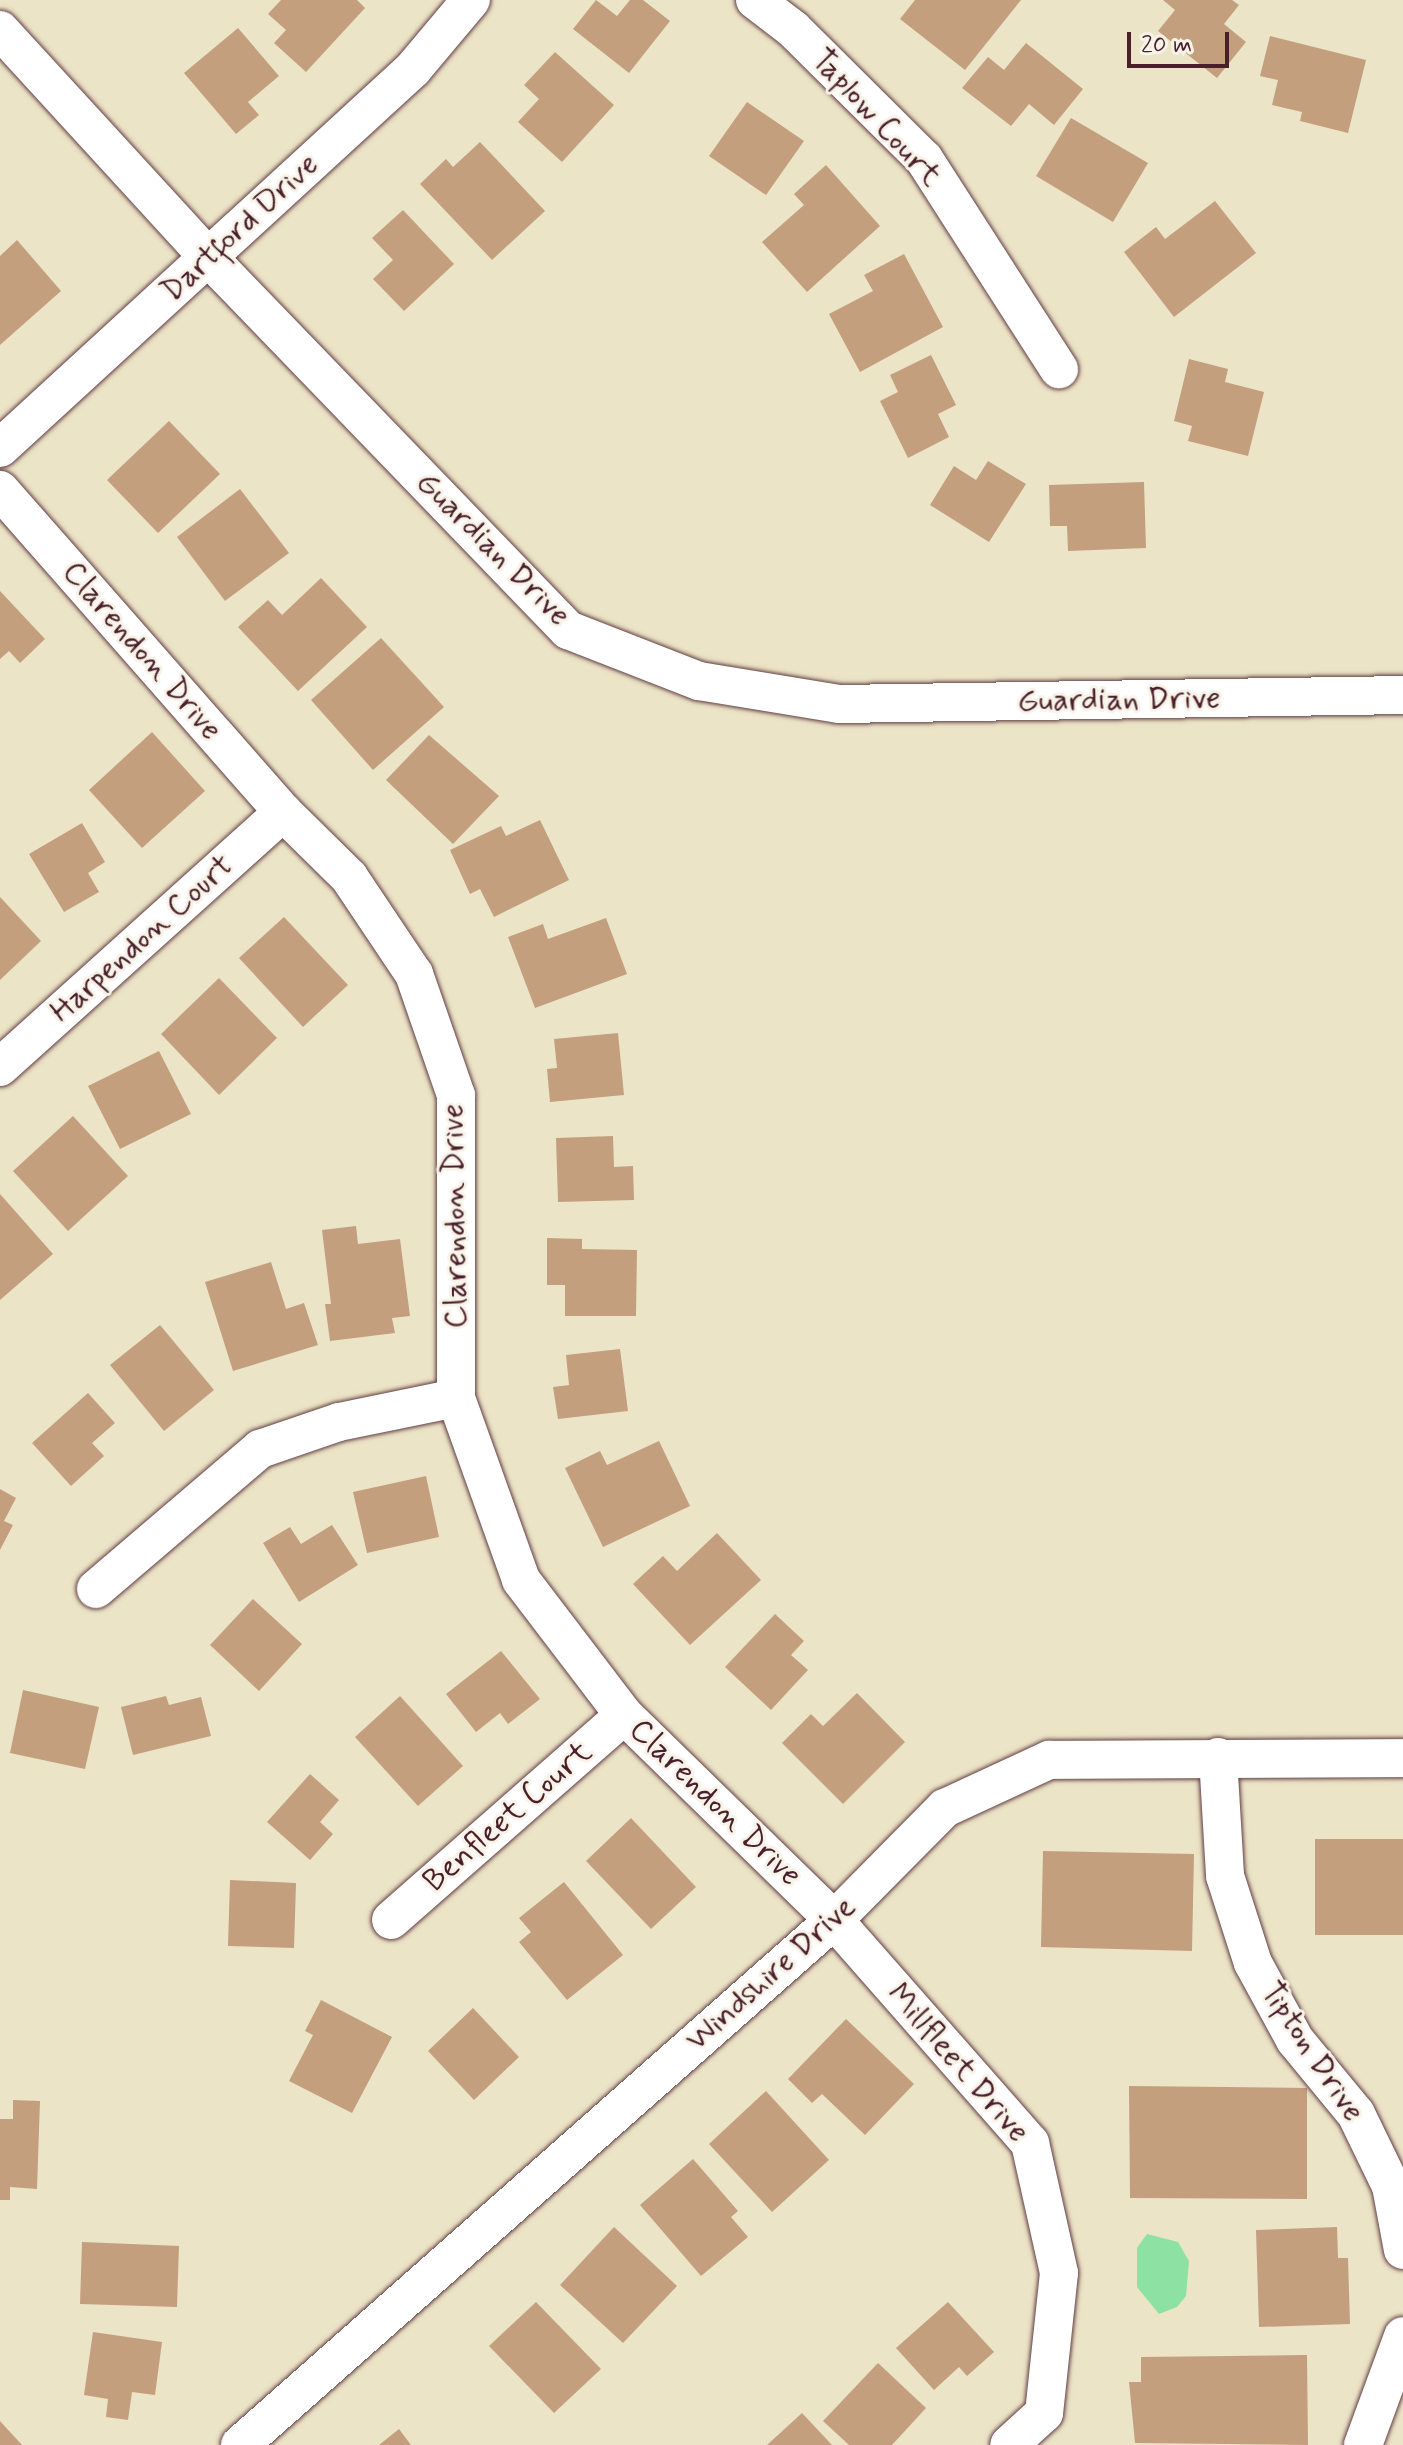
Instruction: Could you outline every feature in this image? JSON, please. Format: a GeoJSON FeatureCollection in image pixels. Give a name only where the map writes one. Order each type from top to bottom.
{"type":"FeatureCollection","features":[{"type":"Feature","properties":{"kind":"street","name":"Dartford Drive"},"geometry":{"type":"LineString","coordinates":[[0,448],[413,69],[471,0]]}},
{"type":"Feature","properties":{"kind":"street","name":"Taplow Court"},"geometry":{"type":"LineString","coordinates":[[755,0],[793,29],[924,159],[1059,369]]}},
{"type":"Feature","properties":{"kind":"street","name":"Guardian Drive"},"geometry":{"type":"LineString","coordinates":[[0,30],[209,258],[568,630],[699,681],[839,704],[1403,695]]}},
{"type":"Feature","properties":{"kind":"street","name":"Clarendon Drive"},"geometry":{"type":"LineString","coordinates":[[0,490],[283,812],[349,877],[414,974],[456,1095],[456,1398],[521,1580],[624,1715],[834,1920]]}},
{"type":"Feature","properties":{"kind":"street","name":"Harpendon Court"},"geometry":{"type":"LineString","coordinates":[[0,1067],[283,812]]}},
{"type":"Feature","properties":{"kind":"street"},"geometry":{"type":"LineString","coordinates":[[96,1589],[260,1449],[339,1422],[456,1398]]}},
{"type":"Feature","properties":{"kind":"street","name":"Benfleet Court"},"geometry":{"type":"LineString","coordinates":[[391,1920],[624,1715]]}},
{"type":"Feature","properties":{"kind":"street","name":"Tipton Drive"},"geometry":{"type":"LineString","coordinates":[[1218,1757],[1225,1876],[1253,1963],[1295,2040],[1356,2114],[1391,2186],[1403,2250]]}},
{"type":"Feature","properties":{"kind":"street","name":"Windshire Drive"},"geometry":{"type":"LineString","coordinates":[[240,2445],[834,1920],[945,1808],[1049,1760],[1403,1758]]}},
{"type":"Feature","properties":{"kind":"street","name":"Millfleet Drive"},"geometry":{"type":"LineString","coordinates":[[834,1920],[1030,2143],[1059,2273],[1044,2413],[1009,2445]]}},
{"type":"Feature","properties":{"kind":"street"},"geometry":{"type":"LineString","coordinates":[[1363,2445],[1403,2336]]}},
{"type":"Feature","properties":{"kind":"green space"},"geometry":{"type":"Polygon","coordinates":[[[1147,2234],[1178,2242],[1189,2261],[1186,2296],[1177,2307],[1159,2314],[1137,2287],[1137,2248],[1147,2234]]]}},
{"type":"Feature","properties":{"kind":"building"},"geometry":{"type":"Polygon","coordinates":[[[281,0],[357,0],[365,8],[306,72],[274,43],[286,30],[268,14],[281,0]]]}},
{"type":"Feature","properties":{"kind":"building"},"geometry":{"type":"Polygon","coordinates":[[[596,0],[617,16],[630,0],[643,0],[670,21],[629,73],[573,29],[596,0]]]}},
{"type":"Feature","properties":{"kind":"building"},"geometry":{"type":"Polygon","coordinates":[[[915,0],[1021,0],[965,70],[900,19],[915,0]]]}},
{"type":"Feature","properties":{"kind":"building"},"geometry":{"type":"Polygon","coordinates":[[[1163,0],[1232,0],[1239,5],[1224,24],[1246,42],[1217,78],[1158,31],[1175,10],[1163,0]]]}},
{"type":"Feature","properties":{"kind":"building"},"geometry":{"type":"Polygon","coordinates":[[[238,28],[279,76],[248,102],[259,115],[236,134],[184,73],[238,28]]]}},
{"type":"Feature","properties":{"kind":"building"},"geometry":{"type":"Polygon","coordinates":[[[1270,36],[1366,60],[1348,133],[1300,121],[1302,112],[1272,105],[1278,80],[1260,76],[1270,36]]]}},
{"type":"Feature","properties":{"kind":"building"},"geometry":{"type":"Polygon","coordinates":[[[1026,43],[1083,89],[1054,125],[1029,104],[1011,126],[962,88],[988,57],[1004,70],[1026,43]]]}},
{"type":"Feature","properties":{"kind":"building"},"geometry":{"type":"Polygon","coordinates":[[[555,52],[614,105],[562,162],[518,122],[539,99],[524,85],[555,52]]]}},
{"type":"Feature","properties":{"kind":"building"},"geometry":{"type":"Polygon","coordinates":[[[747,102],[804,141],[766,195],[709,156],[747,102]]]}},
{"type":"Feature","properties":{"kind":"building"},"geometry":{"type":"Polygon","coordinates":[[[1071,118],[1148,163],[1113,222],[1036,176],[1071,118]]]}},
{"type":"Feature","properties":{"kind":"building"},"geometry":{"type":"Polygon","coordinates":[[[480,142],[545,211],[492,260],[420,184],[446,159],[453,167],[480,142]]]}},
{"type":"Feature","properties":{"kind":"building"},"geometry":{"type":"Polygon","coordinates":[[[826,165],[880,226],[807,292],[762,242],[804,205],[794,194],[826,165]]]}},
{"type":"Feature","properties":{"kind":"building"},"geometry":{"type":"Polygon","coordinates":[[[1215,201],[1256,253],[1174,317],[1124,252],[1156,227],[1165,239],[1215,201]]]}},
{"type":"Feature","properties":{"kind":"building"},"geometry":{"type":"Polygon","coordinates":[[[403,210],[454,264],[404,311],[373,279],[393,260],[372,238],[403,210]]]}},
{"type":"Feature","properties":{"kind":"building"},"geometry":{"type":"Polygon","coordinates":[[[17,240],[61,291],[0,345],[0,256],[17,240]]]}},
{"type":"Feature","properties":{"kind":"building"},"geometry":{"type":"Polygon","coordinates":[[[904,254],[943,327],[860,372],[829,314],[873,291],[864,275],[904,254]]]}},
{"type":"Feature","properties":{"kind":"building"},"geometry":{"type":"Polygon","coordinates":[[[931,355],[956,405],[938,414],[949,437],[908,458],[880,401],[898,392],[890,375],[931,355]]]}},
{"type":"Feature","properties":{"kind":"building"},"geometry":{"type":"Polygon","coordinates":[[[1189,359],[1228,369],[1225,382],[1264,392],[1248,456],[1188,441],[1192,426],[1174,421],[1189,359]]]}},
{"type":"Feature","properties":{"kind":"building"},"geometry":{"type":"Polygon","coordinates":[[[169,421],[220,474],[158,533],[107,480],[169,421]]]}},
{"type":"Feature","properties":{"kind":"building"},"geometry":{"type":"Polygon","coordinates":[[[988,461],[1026,484],[989,542],[930,505],[954,466],[976,480],[988,461]]]}},
{"type":"Feature","properties":{"kind":"building"},"geometry":{"type":"Polygon","coordinates":[[[1144,482],[1146,548],[1068,551],[1067,526],[1050,526],[1049,485],[1144,482]]]}},
{"type":"Feature","properties":{"kind":"building"},"geometry":{"type":"Polygon","coordinates":[[[240,489],[289,553],[225,601],[177,537],[240,489]]]}},
{"type":"Feature","properties":{"kind":"building"},"geometry":{"type":"Polygon","coordinates":[[[321,578],[367,627],[298,691],[238,627],[268,600],[282,615],[321,578]]]}},
{"type":"Feature","properties":{"kind":"building"},"geometry":{"type":"Polygon","coordinates":[[[0,591],[45,639],[20,663],[9,651],[0,659],[0,591]]]}},
{"type":"Feature","properties":{"kind":"building"},"geometry":{"type":"Polygon","coordinates":[[[381,638],[444,707],[373,770],[311,700],[381,638]]]}},
{"type":"Feature","properties":{"kind":"building"},"geometry":{"type":"Polygon","coordinates":[[[152,732],[205,791],[142,848],[89,790],[152,732]]]}},
{"type":"Feature","properties":{"kind":"building"},"geometry":{"type":"Polygon","coordinates":[[[429,735],[499,796],[453,844],[386,780],[429,735]]]}},
{"type":"Feature","properties":{"kind":"building"},"geometry":{"type":"Polygon","coordinates":[[[540,820],[569,880],[494,917],[480,889],[470,894],[450,850],[501,826],[506,836],[540,820]]]}},
{"type":"Feature","properties":{"kind":"building"},"geometry":{"type":"Polygon","coordinates":[[[82,823],[105,862],[88,873],[99,892],[64,912],[29,854],[82,823]]]}},
{"type":"Feature","properties":{"kind":"building"},"geometry":{"type":"Polygon","coordinates":[[[0,897],[41,941],[0,980],[0,897]]]}},
{"type":"Feature","properties":{"kind":"building"},"geometry":{"type":"Polygon","coordinates":[[[284,917],[348,985],[303,1027],[239,958],[284,917]]]}},
{"type":"Feature","properties":{"kind":"building"},"geometry":{"type":"Polygon","coordinates":[[[606,918],[627,974],[535,1008],[508,937],[543,924],[548,939],[606,918]]]}},
{"type":"Feature","properties":{"kind":"building"},"geometry":{"type":"Polygon","coordinates":[[[219,978],[277,1038],[219,1095],[161,1034],[219,978]]]}},
{"type":"Feature","properties":{"kind":"building"},"geometry":{"type":"Polygon","coordinates":[[[618,1033],[624,1095],[550,1102],[547,1069],[557,1068],[554,1039],[618,1033]]]}},
{"type":"Feature","properties":{"kind":"building"},"geometry":{"type":"Polygon","coordinates":[[[159,1051],[191,1114],[120,1149],[88,1086],[159,1051]]]}},
{"type":"Feature","properties":{"kind":"building"},"geometry":{"type":"Polygon","coordinates":[[[73,1116],[128,1176],[68,1231],[13,1171],[73,1116]]]}},
{"type":"Feature","properties":{"kind":"building"},"geometry":{"type":"Polygon","coordinates":[[[613,1136],[614,1167],[633,1166],[634,1200],[558,1202],[556,1138],[613,1136]]]}},
{"type":"Feature","properties":{"kind":"building"},"geometry":{"type":"Polygon","coordinates":[[[0,1194],[53,1254],[0,1300],[0,1194]]]}},
{"type":"Feature","properties":{"kind":"building"},"geometry":{"type":"Polygon","coordinates":[[[356,1226],[358,1244],[400,1239],[410,1316],[392,1318],[395,1333],[330,1341],[325,1304],[331,1304],[322,1230],[356,1226]]]}},
{"type":"Feature","properties":{"kind":"building"},"geometry":{"type":"Polygon","coordinates":[[[547,1238],[582,1239],[582,1249],[637,1250],[636,1316],[565,1316],[565,1285],[547,1285],[547,1238]]]}},
{"type":"Feature","properties":{"kind":"building"},"geometry":{"type":"Polygon","coordinates":[[[271,1262],[286,1309],[304,1303],[318,1345],[233,1371],[205,1282],[271,1262]]]}},
{"type":"Feature","properties":{"kind":"building"},"geometry":{"type":"Polygon","coordinates":[[[160,1325],[214,1390],[164,1431],[110,1365],[160,1325]]]}},
{"type":"Feature","properties":{"kind":"building"},"geometry":{"type":"Polygon","coordinates":[[[620,1349],[628,1411],[558,1419],[553,1387],[569,1385],[566,1355],[620,1349]]]}},
{"type":"Feature","properties":{"kind":"building"},"geometry":{"type":"Polygon","coordinates":[[[88,1393],[115,1423],[92,1443],[104,1456],[71,1486],[32,1443],[88,1393]]]}},
{"type":"Feature","properties":{"kind":"building"},"geometry":{"type":"Polygon","coordinates":[[[659,1441],[690,1506],[603,1547],[565,1468],[600,1451],[607,1465],[659,1441]]]}},
{"type":"Feature","properties":{"kind":"building"},"geometry":{"type":"Polygon","coordinates":[[[426,1476],[439,1537],[367,1553],[353,1492],[426,1476]]]}},
{"type":"Feature","properties":{"kind":"building"},"geometry":{"type":"Polygon","coordinates":[[[0,1489],[16,1498],[4,1521],[13,1525],[0,1550],[0,1489]]]}},
{"type":"Feature","properties":{"kind":"building"},"geometry":{"type":"Polygon","coordinates":[[[332,1525],[358,1565],[299,1602],[263,1543],[290,1527],[301,1544],[332,1525]]]}},
{"type":"Feature","properties":{"kind":"building"},"geometry":{"type":"Polygon","coordinates":[[[717,1533],[761,1580],[690,1645],[633,1584],[663,1556],[677,1571],[717,1533]]]}},
{"type":"Feature","properties":{"kind":"building"},"geometry":{"type":"Polygon","coordinates":[[[253,1599],[302,1644],[259,1691],[210,1645],[253,1599]]]}},
{"type":"Feature","properties":{"kind":"building"},"geometry":{"type":"Polygon","coordinates":[[[775,1614],[804,1641],[791,1655],[808,1670],[771,1710],[725,1667],[775,1614]]]}},
{"type":"Feature","properties":{"kind":"building"},"geometry":{"type":"Polygon","coordinates":[[[501,1651],[540,1699],[508,1724],[500,1713],[476,1732],[446,1694],[501,1651]]]}},
{"type":"Feature","properties":{"kind":"building"},"geometry":{"type":"Polygon","coordinates":[[[23,1690],[99,1707],[85,1769],[10,1753],[23,1690]]]}},
{"type":"Feature","properties":{"kind":"building"},"geometry":{"type":"Polygon","coordinates":[[[857,1693],[905,1742],[843,1804],[782,1743],[811,1714],[823,1726],[857,1693]]]}},
{"type":"Feature","properties":{"kind":"building"},"geometry":{"type":"Polygon","coordinates":[[[166,1696],[169,1705],[201,1697],[211,1736],[133,1755],[121,1707],[166,1696]]]}},
{"type":"Feature","properties":{"kind":"building"},"geometry":{"type":"Polygon","coordinates":[[[400,1696],[463,1766],[418,1806],[355,1737],[400,1696]]]}},
{"type":"Feature","properties":{"kind":"building"},"geometry":{"type":"Polygon","coordinates":[[[310,1774],[339,1800],[320,1822],[333,1834],[310,1860],[267,1822],[310,1774]]]}},
{"type":"Feature","properties":{"kind":"building"},"geometry":{"type":"Polygon","coordinates":[[[631,1818],[696,1887],[651,1929],[586,1861],[631,1818]]]}},
{"type":"Feature","properties":{"kind":"building"},"geometry":{"type":"Polygon","coordinates":[[[1315,1839],[1403,1839],[1403,1935],[1315,1935],[1315,1839]]]}},
{"type":"Feature","properties":{"kind":"building"},"geometry":{"type":"Polygon","coordinates":[[[1043,1851],[1194,1854],[1192,1951],[1041,1947],[1043,1851]]]}},
{"type":"Feature","properties":{"kind":"building"},"geometry":{"type":"Polygon","coordinates":[[[230,1880],[296,1883],[294,1948],[228,1946],[230,1880]]]}},
{"type":"Feature","properties":{"kind":"building"},"geometry":{"type":"Polygon","coordinates":[[[564,1882],[623,1955],[567,2000],[519,1942],[531,1932],[519,1918],[564,1882]]]}},
{"type":"Feature","properties":{"kind":"building"},"geometry":{"type":"Polygon","coordinates":[[[321,2000],[392,2037],[352,2113],[289,2081],[313,2035],[305,2031],[321,2000]]]}},
{"type":"Feature","properties":{"kind":"building"},"geometry":{"type":"Polygon","coordinates":[[[473,2008],[519,2057],[474,2100],[428,2051],[473,2008]]]}},
{"type":"Feature","properties":{"kind":"building"},"geometry":{"type":"Polygon","coordinates":[[[846,2019],[914,2084],[865,2135],[822,2094],[812,2103],[788,2079],[846,2019]]]}},
{"type":"Feature","properties":{"kind":"building"},"geometry":{"type":"Polygon","coordinates":[[[1129,2086],[1307,2088],[1307,2199],[1130,2198],[1129,2086]]]}},
{"type":"Feature","properties":{"kind":"building"},"geometry":{"type":"Polygon","coordinates":[[[766,2091],[829,2160],[772,2212],[709,2144],[766,2091]]]}},
{"type":"Feature","properties":{"kind":"building"},"geometry":{"type":"Polygon","coordinates":[[[13,2100],[40,2101],[37,2189],[10,2187],[10,2200],[0,2200],[0,2119],[13,2119],[13,2100]]]}},
{"type":"Feature","properties":{"kind":"building"},"geometry":{"type":"Polygon","coordinates":[[[693,2159],[738,2211],[731,2217],[748,2237],[701,2276],[640,2205],[693,2159]]]}},
{"type":"Feature","properties":{"kind":"building"},"geometry":{"type":"Polygon","coordinates":[[[614,2227],[677,2286],[623,2343],[560,2285],[614,2227]]]}},
{"type":"Feature","properties":{"kind":"building"},"geometry":{"type":"Polygon","coordinates":[[[1337,2227],[1338,2258],[1348,2258],[1350,2324],[1259,2327],[1256,2230],[1337,2227]]]}},
{"type":"Feature","properties":{"kind":"building"},"geometry":{"type":"Polygon","coordinates":[[[82,2242],[179,2246],[177,2307],[80,2304],[82,2242]]]}},
{"type":"Feature","properties":{"kind":"building"},"geometry":{"type":"Polygon","coordinates":[[[536,2302],[601,2369],[554,2413],[489,2346],[536,2302]]]}},
{"type":"Feature","properties":{"kind":"building"},"geometry":{"type":"Polygon","coordinates":[[[948,2302],[994,2352],[967,2376],[959,2367],[934,2390],[896,2348],[948,2302]]]}},
{"type":"Feature","properties":{"kind":"building"},"geometry":{"type":"Polygon","coordinates":[[[93,2332],[162,2342],[155,2395],[132,2392],[128,2420],[106,2417],[108,2399],[84,2395],[93,2332]]]}},
{"type":"Feature","properties":{"kind":"building"},"geometry":{"type":"Polygon","coordinates":[[[1307,2355],[1308,2445],[1135,2443],[1129,2382],[1141,2382],[1141,2357],[1307,2355]]]}},
{"type":"Feature","properties":{"kind":"building"},"geometry":{"type":"Polygon","coordinates":[[[878,2363],[926,2408],[892,2445],[849,2445],[823,2421],[878,2363]]]}},
{"type":"Feature","properties":{"kind":"building"},"geometry":{"type":"Polygon","coordinates":[[[802,2413],[832,2445],[767,2445],[802,2413]]]}},
{"type":"Feature","properties":{"kind":"building"},"geometry":{"type":"Polygon","coordinates":[[[0,2421],[22,2445],[0,2445],[0,2421]]]}},
{"type":"Feature","properties":{"kind":"building"},"geometry":{"type":"Polygon","coordinates":[[[399,2429],[411,2445],[379,2445],[399,2429]]]}}]}
